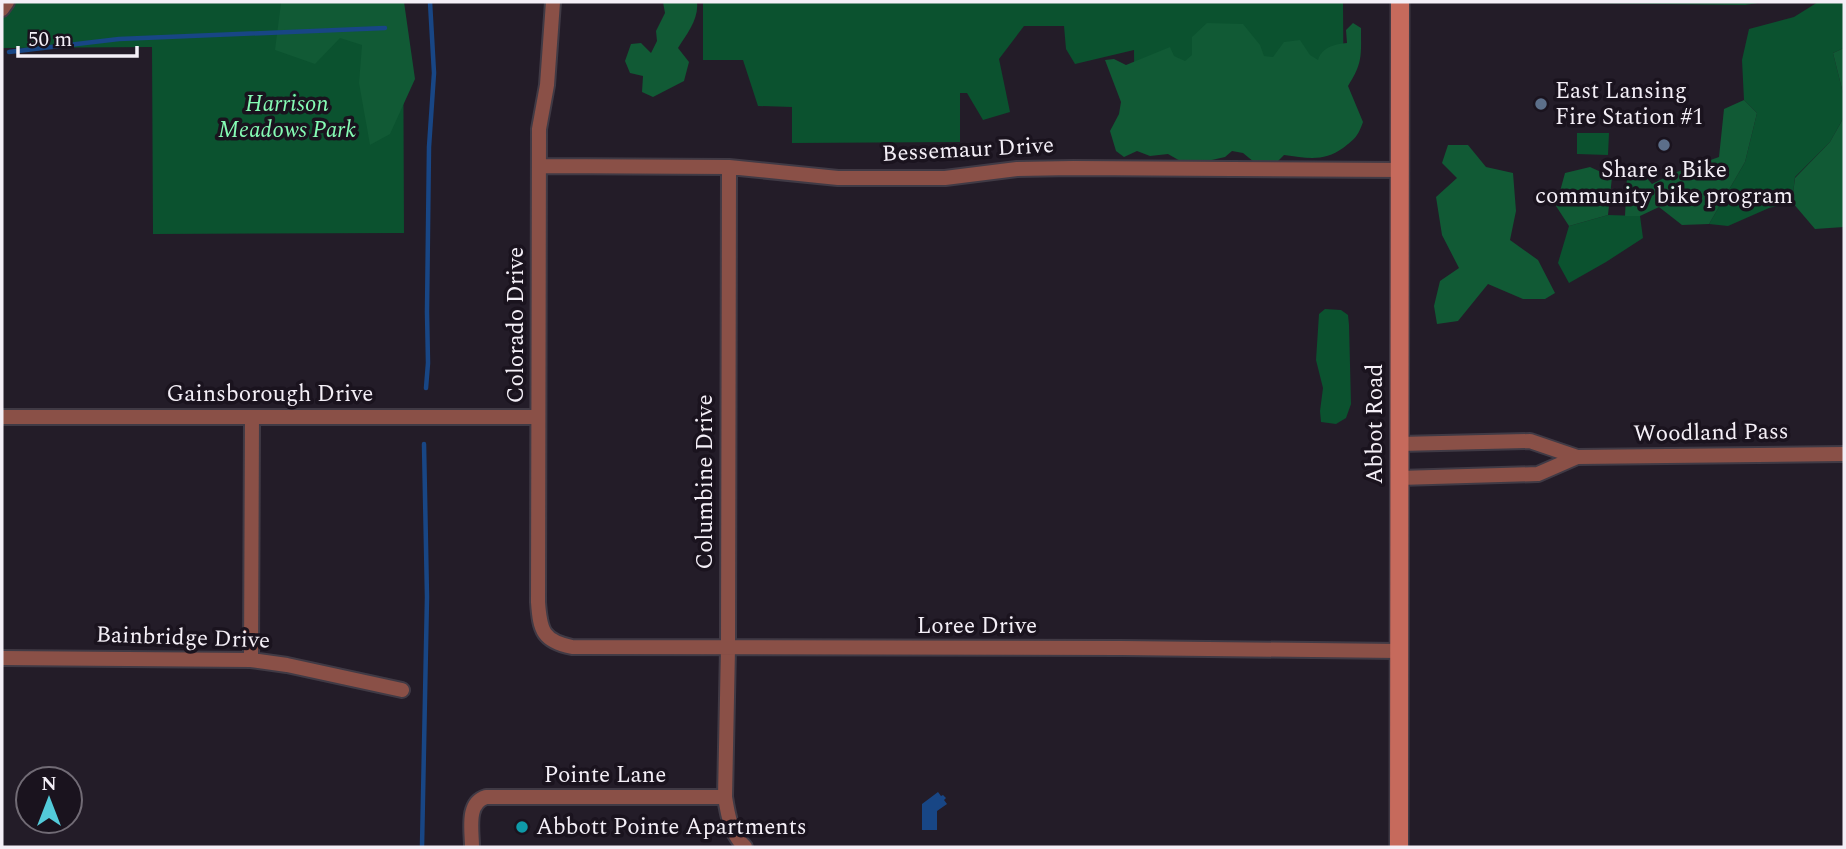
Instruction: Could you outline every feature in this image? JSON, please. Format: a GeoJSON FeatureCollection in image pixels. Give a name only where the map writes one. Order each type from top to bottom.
{"type":"FeatureCollection","features":[{"type":"Feature","properties":{"kind":"main road","name":"Abbot Road"},"geometry":{"type":"LineString","coordinates":[[1399,847],[1400,2]]}},
{"type":"Feature","properties":{"kind":"street"},"geometry":{"type":"LineString","coordinates":[[2,9],[7,2]]}},
{"type":"Feature","properties":{"kind":"street","name":"Colorado Drive"},"geometry":{"type":"LineString","coordinates":[[554,2],[547,85],[539,129],[538,417],[540,622],[543,632],[556,644]]}},
{"type":"Feature","properties":{"kind":"street","name":"Bessemaur Drive"},"geometry":{"type":"LineString","coordinates":[[539,166],[729,167],[838,178],[945,178],[1017,169],[1073,168],[1400,170]]}},
{"type":"Feature","properties":{"kind":"street","name":"Columbine Drive"},"geometry":{"type":"LineString","coordinates":[[725,797],[729,167]]}},
{"type":"Feature","properties":{"kind":"street","name":"Gainsborough Drive"},"geometry":{"type":"LineString","coordinates":[[2,417],[538,417]]}},
{"type":"Feature","properties":{"kind":"street"},"geometry":{"type":"LineString","coordinates":[[251,660],[253,417]]}},
{"type":"Feature","properties":{"kind":"street","name":"Woodland Pass"},"geometry":{"type":"LineString","coordinates":[[1399,444],[1531,441],[1577,457],[1844,454]]}},
{"type":"Feature","properties":{"kind":"street","name":"Woodland Pass"},"geometry":{"type":"LineString","coordinates":[[1399,478],[1538,474],[1577,457]]}},
{"type":"Feature","properties":{"kind":"street","name":"Loree Drive"},"geometry":{"type":"LineString","coordinates":[[556,644],[572,647],[1398,651]]}},
{"type":"Feature","properties":{"kind":"street","name":"Bainbridge Drive"},"geometry":{"type":"LineString","coordinates":[[2,659],[251,660],[287,665],[402,691]]}},
{"type":"Feature","properties":{"kind":"street","name":"Pointe Lane"},"geometry":{"type":"LineString","coordinates":[[472,847],[474,805],[479,799],[486,797],[725,797]]}},
{"type":"Feature","properties":{"kind":"street"},"geometry":{"type":"LineString","coordinates":[[725,797],[732,828],[738,841],[745,847]]}},
{"type":"Feature","properties":{"kind":"green space","name":"Harrison Meadows Park"},"geometry":{"type":"Polygon","coordinates":[[[2,2],[403,2],[404,233],[153,234],[152,47],[2,48],[2,2]]]}},
{"type":"Feature","properties":{"kind":"green space"},"geometry":{"type":"Polygon","coordinates":[[[404,2],[415,79],[390,134],[370,145],[359,83],[362,45],[340,38],[315,64],[275,50],[281,3],[404,2]]]}},
{"type":"Feature","properties":{"kind":"green space"},"geometry":{"type":"Polygon","coordinates":[[[663,2],[697,2],[697,8],[692,26],[678,48],[689,62],[684,81],[653,97],[642,92],[643,76],[630,73],[625,61],[631,44],[641,43],[651,53],[657,41],[656,31],[665,13],[663,2]]]}},
{"type":"Feature","properties":{"kind":"green space"},"geometry":{"type":"Polygon","coordinates":[[[703,2],[1343,2],[1344,141],[1135,142],[1134,50],[1075,64],[1066,49],[1064,26],[1024,26],[999,59],[1010,112],[983,120],[967,93],[960,93],[960,142],[792,143],[792,107],[758,106],[743,60],[703,60],[703,2]]]}},
{"type":"Feature","properties":{"kind":"green space"},"geometry":{"type":"Polygon","coordinates":[[[1509,2],[1764,2],[1745,5],[1509,2]]]}},
{"type":"Feature","properties":{"kind":"green space"},"geometry":{"type":"Polygon","coordinates":[[[1818,2],[1844,2],[1844,48],[1833,53],[1844,97],[1844,117],[1830,142],[1795,177],[1792,202],[1769,208],[1728,226],[1709,224],[1745,162],[1757,113],[1744,100],[1742,60],[1749,29],[1794,17],[1818,2]]]}},
{"type":"Feature","properties":{"kind":"green space"},"geometry":{"type":"Polygon","coordinates":[[[1207,23],[1243,24],[1260,45],[1264,56],[1273,57],[1284,42],[1300,40],[1310,55],[1318,60],[1326,49],[1347,43],[1346,30],[1353,23],[1361,28],[1360,58],[1348,86],[1363,122],[1356,137],[1329,155],[1315,158],[1284,155],[1276,163],[1254,162],[1243,153],[1232,151],[1225,157],[1203,162],[1182,162],[1168,154],[1150,156],[1137,151],[1124,157],[1116,151],[1110,131],[1119,114],[1121,102],[1105,60],[1114,59],[1126,65],[1170,47],[1174,56],[1185,61],[1192,55],[1192,37],[1207,23]]]}},
{"type":"Feature","properties":{"kind":"green space"},"geometry":{"type":"Polygon","coordinates":[[[1844,48],[1844,97],[1833,53],[1844,48]]]}},
{"type":"Feature","properties":{"kind":"green space"},"geometry":{"type":"Polygon","coordinates":[[[1744,100],[1757,113],[1745,162],[1709,224],[1682,225],[1659,207],[1640,216],[1625,216],[1627,175],[1643,174],[1652,184],[1719,157],[1724,109],[1744,100]]]}},
{"type":"Feature","properties":{"kind":"green space"},"geometry":{"type":"Polygon","coordinates":[[[1844,117],[1844,227],[1815,229],[1792,202],[1795,178],[1830,142],[1844,117]]]}},
{"type":"Feature","properties":{"kind":"green space"},"geometry":{"type":"Polygon","coordinates":[[[1577,133],[1609,133],[1608,155],[1577,154],[1577,133]]]}},
{"type":"Feature","properties":{"kind":"green space"},"geometry":{"type":"Polygon","coordinates":[[[1448,145],[1468,145],[1486,167],[1513,173],[1516,211],[1510,240],[1538,260],[1555,293],[1545,299],[1523,299],[1488,284],[1458,321],[1437,324],[1434,306],[1440,281],[1459,268],[1442,235],[1436,197],[1457,178],[1442,163],[1448,145]]]}},
{"type":"Feature","properties":{"kind":"green space"},"geometry":{"type":"Polygon","coordinates":[[[1590,167],[1612,177],[1608,215],[1569,226],[1556,206],[1565,173],[1590,167]]]}},
{"type":"Feature","properties":{"kind":"green space"},"geometry":{"type":"Polygon","coordinates":[[[1608,215],[1640,216],[1643,238],[1569,283],[1558,263],[1569,226],[1608,215]]]}},
{"type":"Feature","properties":{"kind":"green space"},"geometry":{"type":"Polygon","coordinates":[[[1325,309],[1341,310],[1348,315],[1349,325],[1351,404],[1346,418],[1336,424],[1321,422],[1323,388],[1316,360],[1319,314],[1325,309]]]}},
{"type":"Feature","properties":{"kind":"water"},"geometry":{"type":"Polygon","coordinates":[[[938,792],[946,798],[944,800],[947,804],[937,811],[937,830],[922,830],[922,804],[938,792]]]}},
{"type":"Feature","properties":{"kind":"waterway"},"geometry":{"type":"LineString","coordinates":[[426,388],[429,147],[434,73],[430,2]]}},
{"type":"Feature","properties":{"kind":"waterway"},"geometry":{"type":"LineString","coordinates":[[9,52],[119,39],[385,28]]}},
{"type":"Feature","properties":{"kind":"waterway"},"geometry":{"type":"LineString","coordinates":[[422,847],[427,597],[424,444]]}},
{"type":"Feature","properties":{"kind":"place","name":"East Lansing Fire Station #1"},"geometry":{"type":"Point","coordinates":[1541,104]}},
{"type":"Feature","properties":{"kind":"place","name":"Share a Bike community bike program"},"geometry":{"type":"Point","coordinates":[1664,145]}},
{"type":"Feature","properties":{"kind":"place","name":"Abbott Pointe Apartments"},"geometry":{"type":"Point","coordinates":[522,827]}}]}
